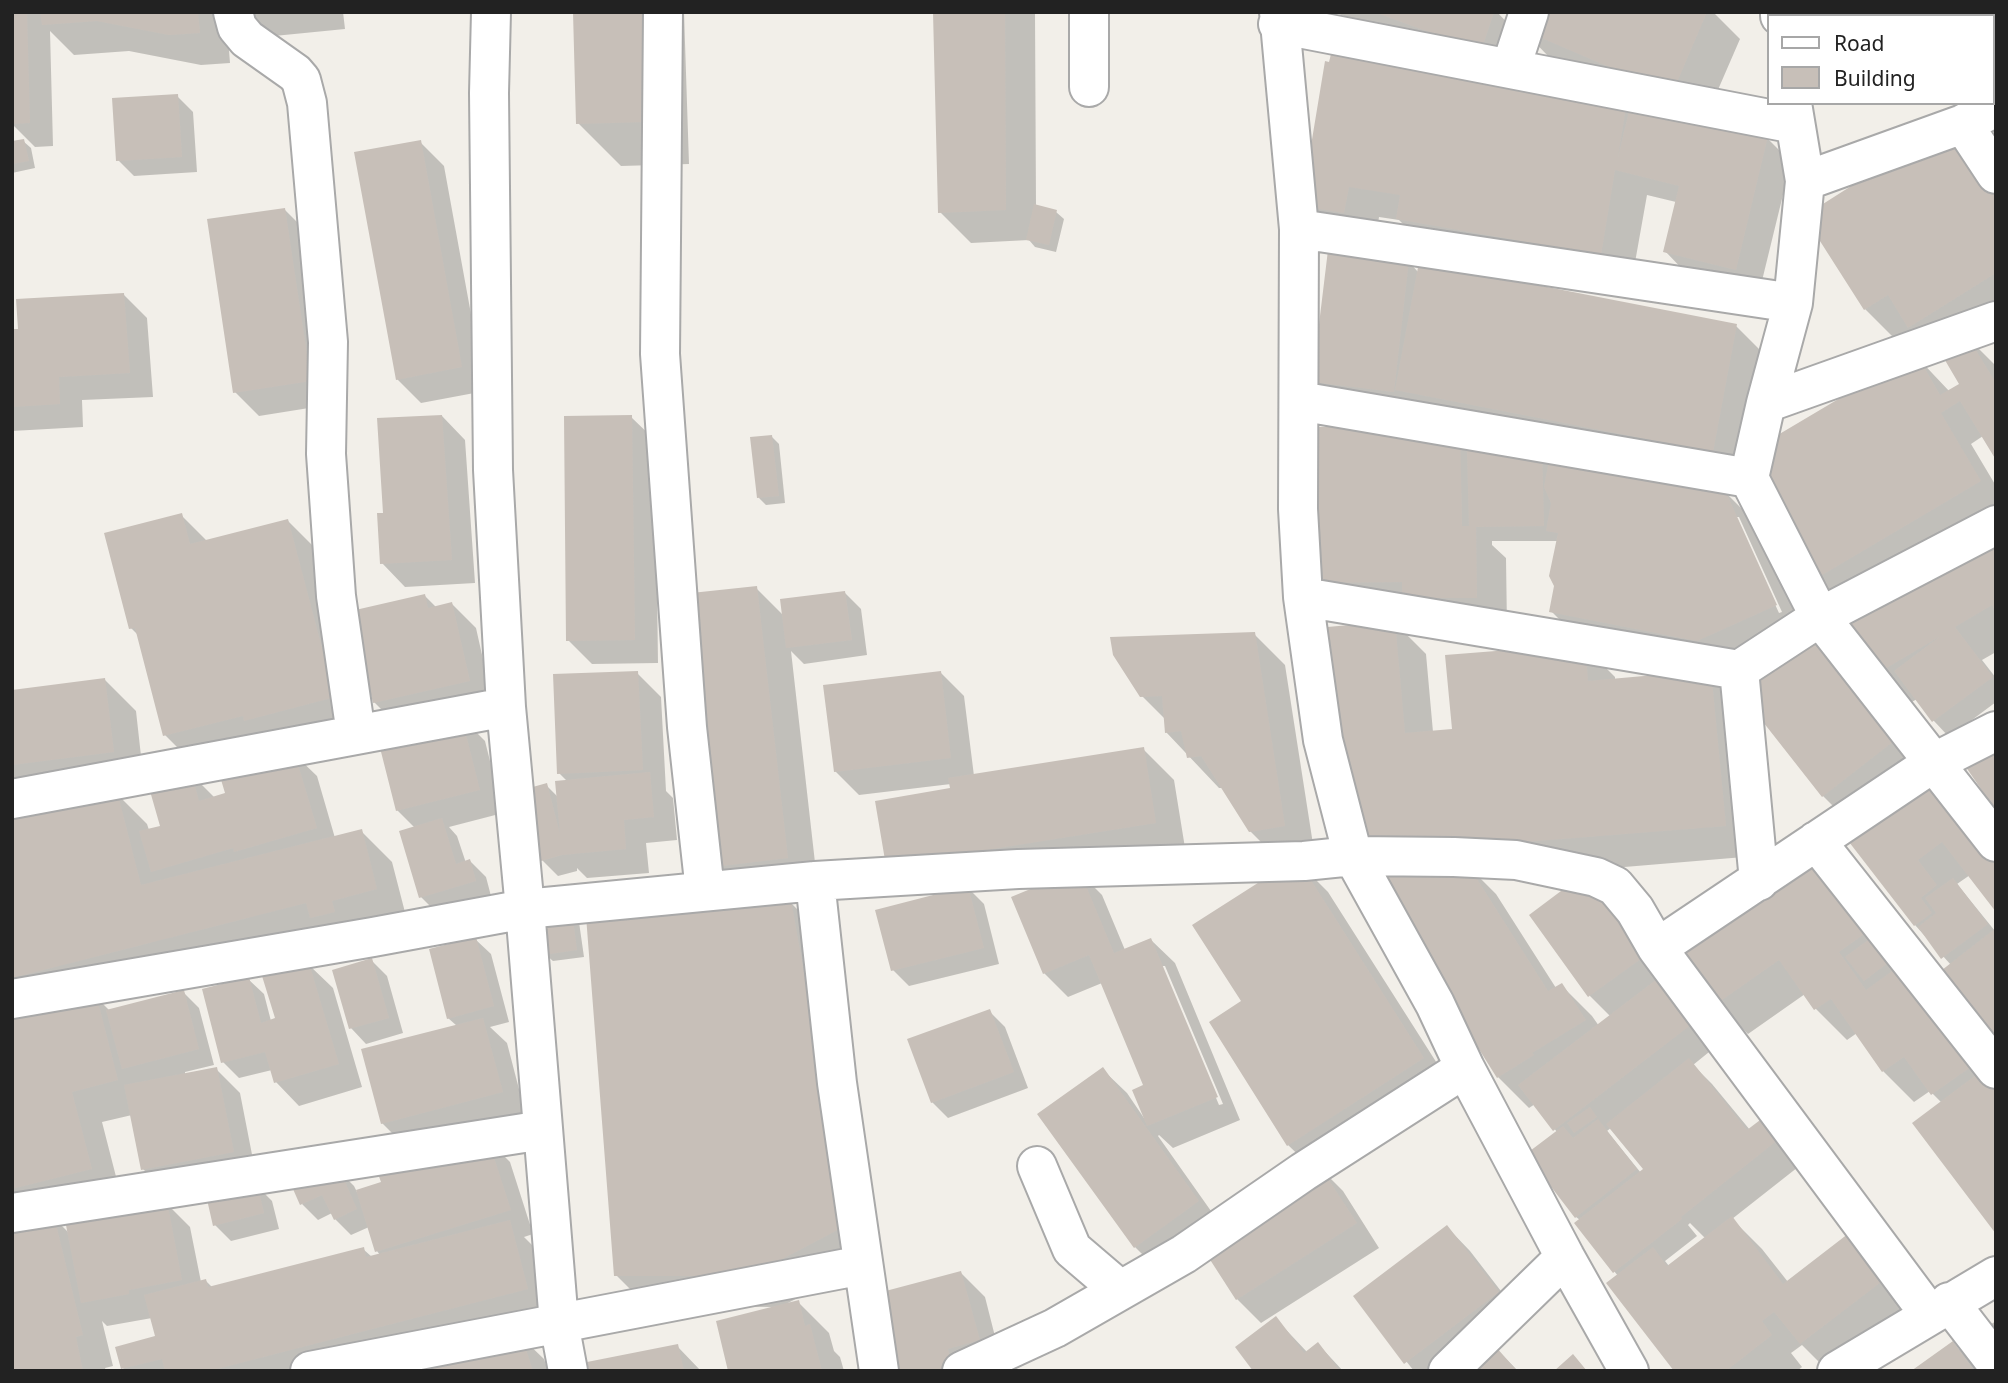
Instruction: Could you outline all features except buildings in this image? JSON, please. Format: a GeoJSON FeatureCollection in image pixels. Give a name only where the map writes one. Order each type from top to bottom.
{"type":"FeatureCollection","features":[{"type":"Feature","properties":{"kind":"street"},"geometry":{"type":"LineString","coordinates":[[233,12],[237,27],[247,39],[301,80],[307,103],[328,342],[326,454],[335,583],[356,734]]}},
{"type":"Feature","properties":{"kind":"street"},"geometry":{"type":"LineString","coordinates":[[491,12],[489,107],[493,470],[506,708],[559,1323],[568,1371]]}},
{"type":"Feature","properties":{"kind":"street"},"geometry":{"type":"LineString","coordinates":[[663,12],[660,354],[687,727],[705,891]]}},
{"type":"Feature","properties":{"kind":"street"},"geometry":{"type":"LineString","coordinates":[[1089,12],[1089,86]]}},
{"type":"Feature","properties":{"kind":"street"},"geometry":{"type":"LineString","coordinates":[[1511,67],[1529,12]]}},
{"type":"Feature","properties":{"kind":"street"},"geometry":{"type":"LineString","coordinates":[[1629,1371],[1565,1257],[1465,1068],[1435,1004],[1353,856],[1323,740],[1304,597],[1298,509],[1299,229],[1278,18],[1511,67],[1793,113],[1805,181],[1793,303],[1749,478],[1820,617],[1996,842]]}},
{"type":"Feature","properties":{"kind":"street"},"geometry":{"type":"LineString","coordinates":[[1805,181],[1980,116],[1996,174]]}},
{"type":"Feature","properties":{"kind":"street"},"geometry":{"type":"LineString","coordinates":[[1299,229],[1793,303]]}},
{"type":"Feature","properties":{"kind":"street"},"geometry":{"type":"LineString","coordinates":[[1766,403],[1993,330]]}},
{"type":"Feature","properties":{"kind":"street"},"geometry":{"type":"LineString","coordinates":[[1298,401],[1749,478]]}},
{"type":"Feature","properties":{"kind":"street"},"geometry":{"type":"LineString","coordinates":[[1304,597],[1739,670],[1820,617],[1996,525]]}},
{"type":"Feature","properties":{"kind":"street"},"geometry":{"type":"LineString","coordinates":[[1739,670],[1759,881]]}},
{"type":"Feature","properties":{"kind":"street"},"geometry":{"type":"LineString","coordinates":[[12,799],[506,708]]}},
{"type":"Feature","properties":{"kind":"street"},"geometry":{"type":"LineString","coordinates":[[1657,948],[1933,763],[1996,731]]}},
{"type":"Feature","properties":{"kind":"street"},"geometry":{"type":"LineString","coordinates":[[1816,841],[1996,1069]]}},
{"type":"Feature","properties":{"kind":"street"},"geometry":{"type":"LineString","coordinates":[[12,999],[525,908],[705,891],[815,881],[1018,869],[1304,861],[1353,856],[1516,860],[1596,877],[1615,887],[1635,910],[1657,948],[1940,1309],[1996,1363]]}},
{"type":"Feature","properties":{"kind":"street"},"geometry":{"type":"LineString","coordinates":[[815,881],[837,1083],[879,1371]]}},
{"type":"Feature","properties":{"kind":"street"},"geometry":{"type":"LineString","coordinates":[[962,1371],[1055,1328],[1184,1254],[1303,1171],[1465,1068]]}},
{"type":"Feature","properties":{"kind":"street"},"geometry":{"type":"LineString","coordinates":[[12,1213],[543,1130]]}},
{"type":"Feature","properties":{"kind":"street"},"geometry":{"type":"LineString","coordinates":[[1037,1166],[1072,1249],[1120,1290]]}},
{"type":"Feature","properties":{"kind":"street"},"geometry":{"type":"LineString","coordinates":[[1448,1371],[1565,1257]]}},
{"type":"Feature","properties":{"kind":"street"},"geometry":{"type":"LineString","coordinates":[[310,1371],[863,1265]]}},
{"type":"Feature","properties":{"kind":"street"},"geometry":{"type":"LineString","coordinates":[[1837,1371],[1996,1276]]}}]}
